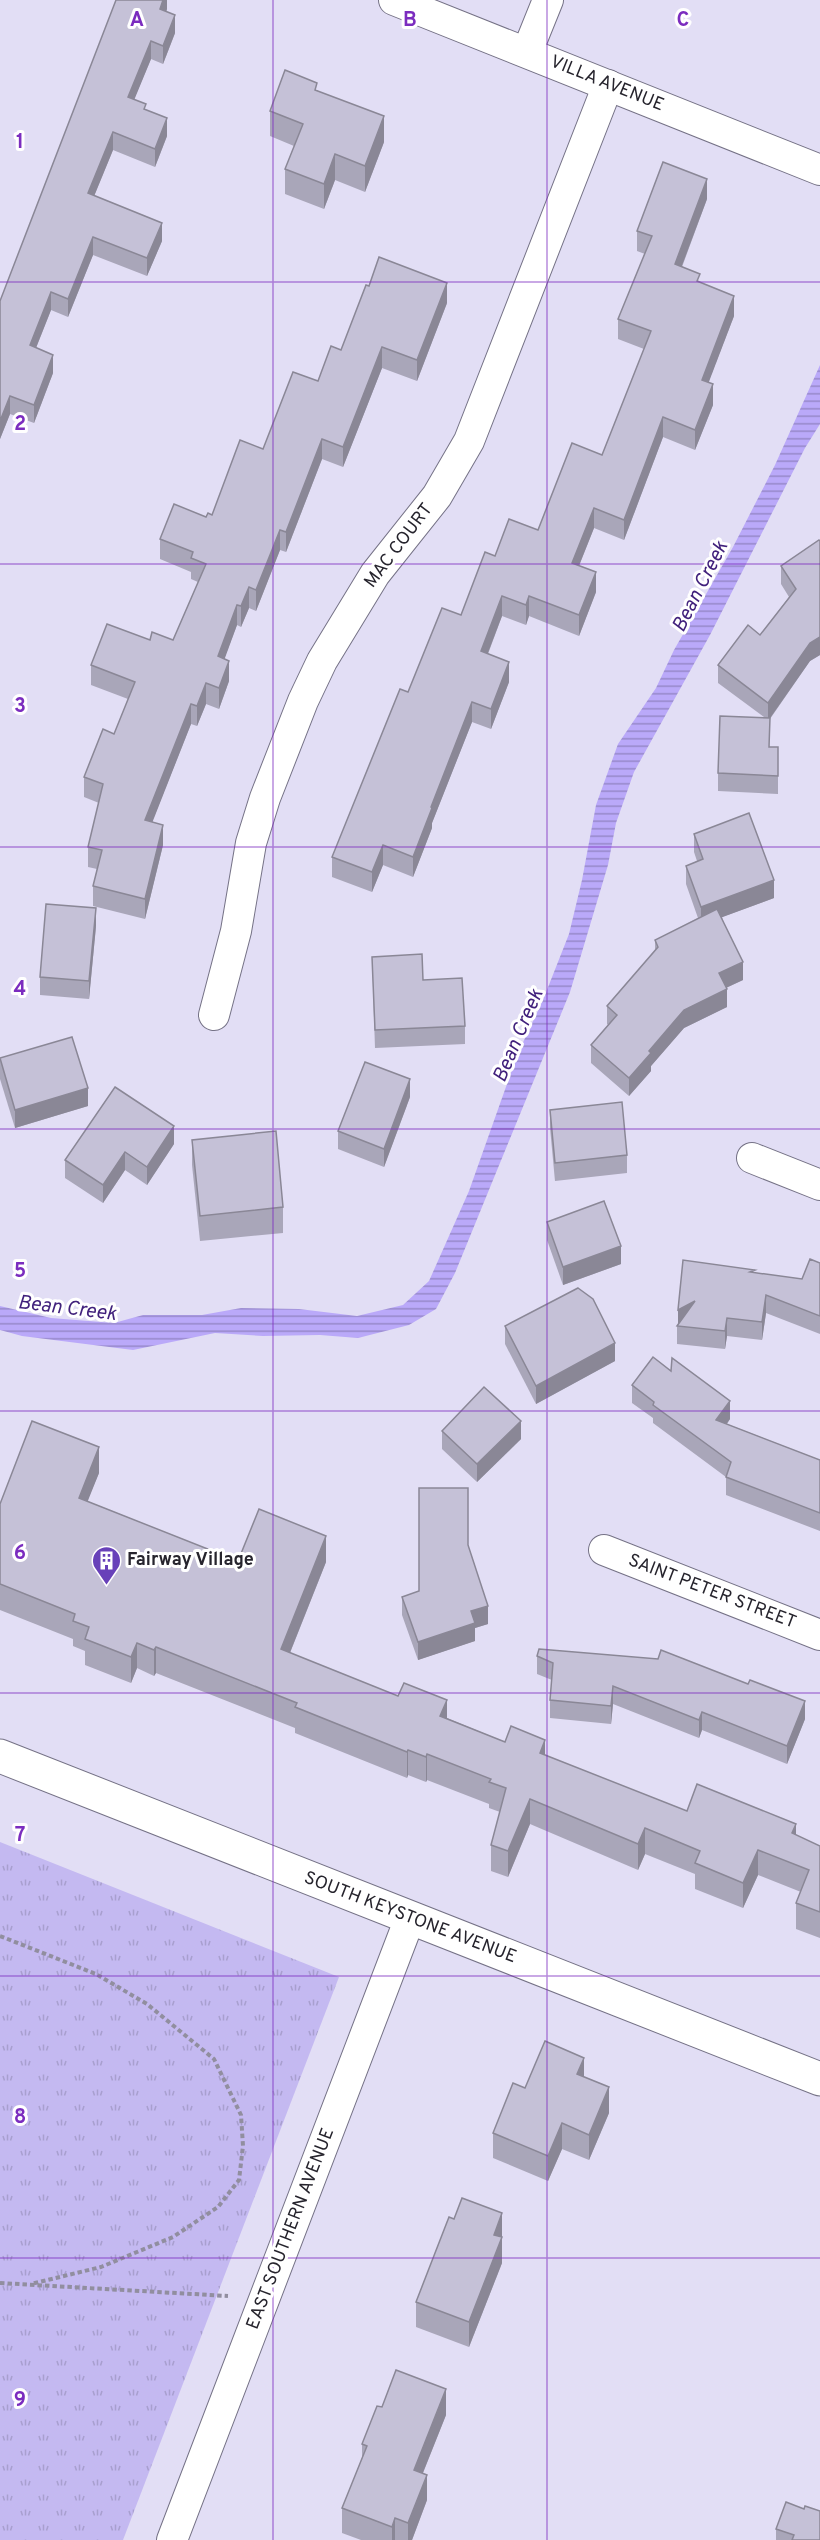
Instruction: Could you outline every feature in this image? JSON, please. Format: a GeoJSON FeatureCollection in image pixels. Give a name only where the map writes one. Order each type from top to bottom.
{"type":"FeatureCollection","features":[{"type":"Feature","properties":{"kind":"main road","name":"SOUTH KEYSTONE AVENUE"},"geometry":{"type":"LineString","coordinates":[[0,1756],[820,2079]]}},
{"type":"Feature","properties":{"kind":"street","name":"VILLA AVENUE"},"geometry":{"type":"LineString","coordinates":[[394,0],[819,169]]}},
{"type":"Feature","properties":{"kind":"street"},"geometry":{"type":"LineString","coordinates":[[527,52],[548,0]]}},
{"type":"Feature","properties":{"kind":"street","name":"MAC COURT"},"geometry":{"type":"LineString","coordinates":[[214,1015],[236,931],[251,843],[265,798],[303,701],[322,661],[375,574],[437,496],[469,441],[608,85]]}},
{"type":"Feature","properties":{"kind":"street"},"geometry":{"type":"LineString","coordinates":[[752,1158],[820,1185]]}},
{"type":"Feature","properties":{"kind":"street","name":"SAINT PETER STREET"},"geometry":{"type":"LineString","coordinates":[[604,1550],[820,1635]]}},
{"type":"Feature","properties":{"kind":"street","name":"EAST SOUTHERN AVENUE"},"geometry":{"type":"LineString","coordinates":[[172,2540],[410,1918]]}},
{"type":"Feature","properties":{"kind":"path"},"geometry":{"type":"LineString","coordinates":[[0,1936],[96,1974],[147,2004],[214,2059],[241,2115],[243,2146],[239,2180],[218,2207],[173,2237],[101,2267],[31,2284]]}},
{"type":"Feature","properties":{"kind":"path"},"geometry":{"type":"LineString","coordinates":[[0,2283],[235,2296]]}},
{"type":"Feature","properties":{"kind":"green space"},"geometry":{"type":"Polygon","coordinates":[[[0,1842],[339,1977],[123,2540],[0,2540],[0,1842]]]}},
{"type":"Feature","properties":{"kind":"shaded area","name":"Bean Creek"},"geometry":{"type":"Polygon","coordinates":[[[820,365],[820,424],[805,448],[710,635],[634,772],[616,823],[608,865],[570,992],[455,1273],[436,1309],[409,1325],[358,1338],[215,1333],[133,1350],[22,1336],[0,1330],[0,1306],[51,1318],[114,1323],[143,1315],[202,1315],[241,1308],[299,1309],[357,1316],[403,1305],[429,1281],[469,1191],[518,1053],[543,1000],[569,934],[596,805],[618,744],[656,688],[674,650],[733,547],[775,465],[820,365]]]}},
{"type":"Feature","properties":{"kind":"building"},"geometry":{"type":"Polygon","coordinates":[[[116,0],[163,0],[160,9],[175,15],[163,46],[151,41],[128,97],[146,104],[144,109],[167,118],[155,149],[113,132],[88,193],[162,223],[147,258],[93,237],[68,299],[51,292],[30,345],[53,355],[34,405],[10,396],[0,421],[0,301],[116,0]]]}},
{"type":"Feature","properties":{"kind":"building"},"geometry":{"type":"Polygon","coordinates":[[[285,70],[317,83],[315,90],[384,116],[365,166],[335,154],[324,184],[285,169],[303,124],[270,111],[285,70]]]}},
{"type":"Feature","properties":{"kind":"building"},"geometry":{"type":"Polygon","coordinates":[[[663,162],[707,179],[675,264],[700,274],[697,281],[734,296],[702,380],[713,384],[695,430],[663,417],[624,520],[594,508],[572,563],[596,572],[579,615],[529,596],[526,605],[502,596],[481,651],[509,662],[491,709],[472,702],[413,857],[383,845],[372,872],[332,857],[400,689],[408,692],[442,608],[461,615],[485,552],[495,556],[509,519],[538,530],[572,443],[602,455],[651,331],[618,319],[652,236],[637,231],[663,162]]]}},
{"type":"Feature","properties":{"kind":"building"},"geometry":{"type":"Polygon","coordinates":[[[379,257],[447,283],[417,360],[382,347],[343,447],[322,439],[286,532],[280,530],[256,590],[249,587],[241,606],[237,605],[218,656],[229,661],[219,688],[206,683],[197,706],[191,704],[145,820],[163,825],[145,899],[93,886],[102,850],[88,847],[103,784],[84,777],[103,729],[114,734],[135,682],[91,665],[107,624],[150,640],[152,632],[173,640],[206,564],[191,558],[193,552],[160,539],[174,504],[206,517],[208,513],[212,515],[240,440],[263,449],[293,372],[318,381],[331,346],[341,350],[379,257]]]}},
{"type":"Feature","properties":{"kind":"building"},"geometry":{"type":"Polygon","coordinates":[[[819,540],[820,637],[810,643],[768,703],[718,665],[748,625],[760,635],[796,589],[781,566],[819,540]]]}},
{"type":"Feature","properties":{"kind":"building"},"geometry":{"type":"Polygon","coordinates":[[[720,716],[770,718],[769,747],[778,747],[778,776],[718,773],[720,716]]]}},
{"type":"Feature","properties":{"kind":"building"},"geometry":{"type":"Polygon","coordinates":[[[749,813],[774,880],[701,907],[686,866],[703,859],[694,834],[749,813]]]}},
{"type":"Feature","properties":{"kind":"building"},"geometry":{"type":"Polygon","coordinates":[[[46,904],[96,908],[89,981],[40,977],[46,904]]]}},
{"type":"Feature","properties":{"kind":"building"},"geometry":{"type":"Polygon","coordinates":[[[717,909],[743,962],[719,973],[727,989],[684,1010],[629,1078],[591,1045],[617,1015],[607,1006],[658,947],[655,940],[717,909]]]}},
{"type":"Feature","properties":{"kind":"building"},"geometry":{"type":"Polygon","coordinates":[[[422,954],[423,980],[462,978],[465,1026],[375,1030],[372,957],[422,954]]]}},
{"type":"Feature","properties":{"kind":"building"},"geometry":{"type":"Polygon","coordinates":[[[72,1037],[88,1088],[15,1110],[0,1058],[72,1037]]]}},
{"type":"Feature","properties":{"kind":"building"},"geometry":{"type":"Polygon","coordinates":[[[365,1062],[410,1079],[384,1149],[338,1131],[365,1062]]]}},
{"type":"Feature","properties":{"kind":"building"},"geometry":{"type":"Polygon","coordinates":[[[115,1087],[174,1126],[147,1167],[125,1152],[103,1185],[65,1160],[115,1087]]]}},
{"type":"Feature","properties":{"kind":"building"},"geometry":{"type":"Polygon","coordinates":[[[622,1102],[627,1155],[555,1163],[550,1110],[622,1102]]]}},
{"type":"Feature","properties":{"kind":"building"},"geometry":{"type":"Polygon","coordinates":[[[276,1131],[283,1207],[200,1216],[192,1140],[276,1131]]]}},
{"type":"Feature","properties":{"kind":"building"},"geometry":{"type":"Polygon","coordinates":[[[604,1201],[621,1246],[563,1267],[547,1222],[604,1201]]]}},
{"type":"Feature","properties":{"kind":"building"},"geometry":{"type":"Polygon","coordinates":[[[810,1259],[820,1263],[820,1316],[766,1295],[762,1322],[727,1318],[725,1331],[677,1326],[695,1301],[678,1310],[683,1260],[802,1279],[810,1259]]]}},
{"type":"Feature","properties":{"kind":"building"},"geometry":{"type":"Polygon","coordinates":[[[578,1288],[593,1299],[615,1343],[536,1386],[505,1326],[578,1288]]]}},
{"type":"Feature","properties":{"kind":"building"},"geometry":{"type":"Polygon","coordinates":[[[653,1357],[671,1371],[672,1358],[730,1401],[716,1420],[820,1460],[820,1513],[726,1477],[731,1462],[653,1405],[654,1402],[632,1385],[653,1357]]]}},
{"type":"Feature","properties":{"kind":"building"},"geometry":{"type":"Polygon","coordinates":[[[484,1387],[521,1421],[477,1464],[442,1431],[484,1387]]]}},
{"type":"Feature","properties":{"kind":"building"},"geometry":{"type":"Polygon","coordinates":[[[32,1421],[99,1447],[79,1498],[238,1561],[259,1509],[326,1536],[281,1649],[398,1696],[404,1683],[447,1700],[440,1716],[505,1742],[511,1726],[545,1740],[540,1753],[687,1811],[697,1784],[796,1824],[792,1833],[820,1846],[820,1912],[796,1903],[809,1870],[758,1850],[743,1883],[695,1863],[700,1851],[645,1828],[638,1844],[530,1799],[508,1851],[491,1845],[506,1788],[489,1782],[491,1779],[427,1754],[426,1757],[408,1750],[407,1752],[295,1707],[297,1703],[156,1647],[154,1650],[137,1643],[131,1657],[85,1639],[89,1627],[73,1621],[75,1614],[0,1584],[0,1504],[32,1421]]]}},
{"type":"Feature","properties":{"kind":"building"},"geometry":{"type":"Polygon","coordinates":[[[419,1488],[468,1488],[468,1545],[488,1606],[471,1611],[475,1623],[418,1642],[402,1597],[419,1591],[419,1488]]]}},
{"type":"Feature","properties":{"kind":"building"},"geometry":{"type":"Polygon","coordinates":[[[539,1649],[658,1659],[661,1650],[748,1684],[750,1680],[805,1701],[787,1746],[702,1712],[699,1720],[613,1686],[611,1706],[550,1700],[553,1663],[537,1656],[539,1649]]]}},
{"type":"Feature","properties":{"kind":"building"},"geometry":{"type":"Polygon","coordinates":[[[545,2041],[584,2058],[577,2074],[609,2087],[589,2135],[562,2123],[548,2156],[493,2133],[513,2083],[525,2088],[545,2041]]]}},
{"type":"Feature","properties":{"kind":"building"},"geometry":{"type":"Polygon","coordinates":[[[462,2198],[502,2213],[494,2235],[502,2237],[469,2322],[416,2302],[449,2217],[454,2219],[462,2198]]]}},
{"type":"Feature","properties":{"kind":"building"},"geometry":{"type":"Polygon","coordinates":[[[396,2370],[446,2389],[414,2470],[427,2475],[408,2523],[395,2518],[392,2527],[342,2508],[367,2446],[362,2444],[377,2406],[382,2407],[396,2370]]]}},
{"type":"Feature","properties":{"kind":"building"},"geometry":{"type":"Polygon","coordinates":[[[786,2502],[804,2509],[805,2506],[820,2511],[820,2540],[792,2540],[794,2535],[776,2529],[786,2502]]]}},
{"type":"Feature","properties":{"kind":"place","name":"Fairway Village"},"geometry":{"type":"Point","coordinates":[106,1586]}}]}
